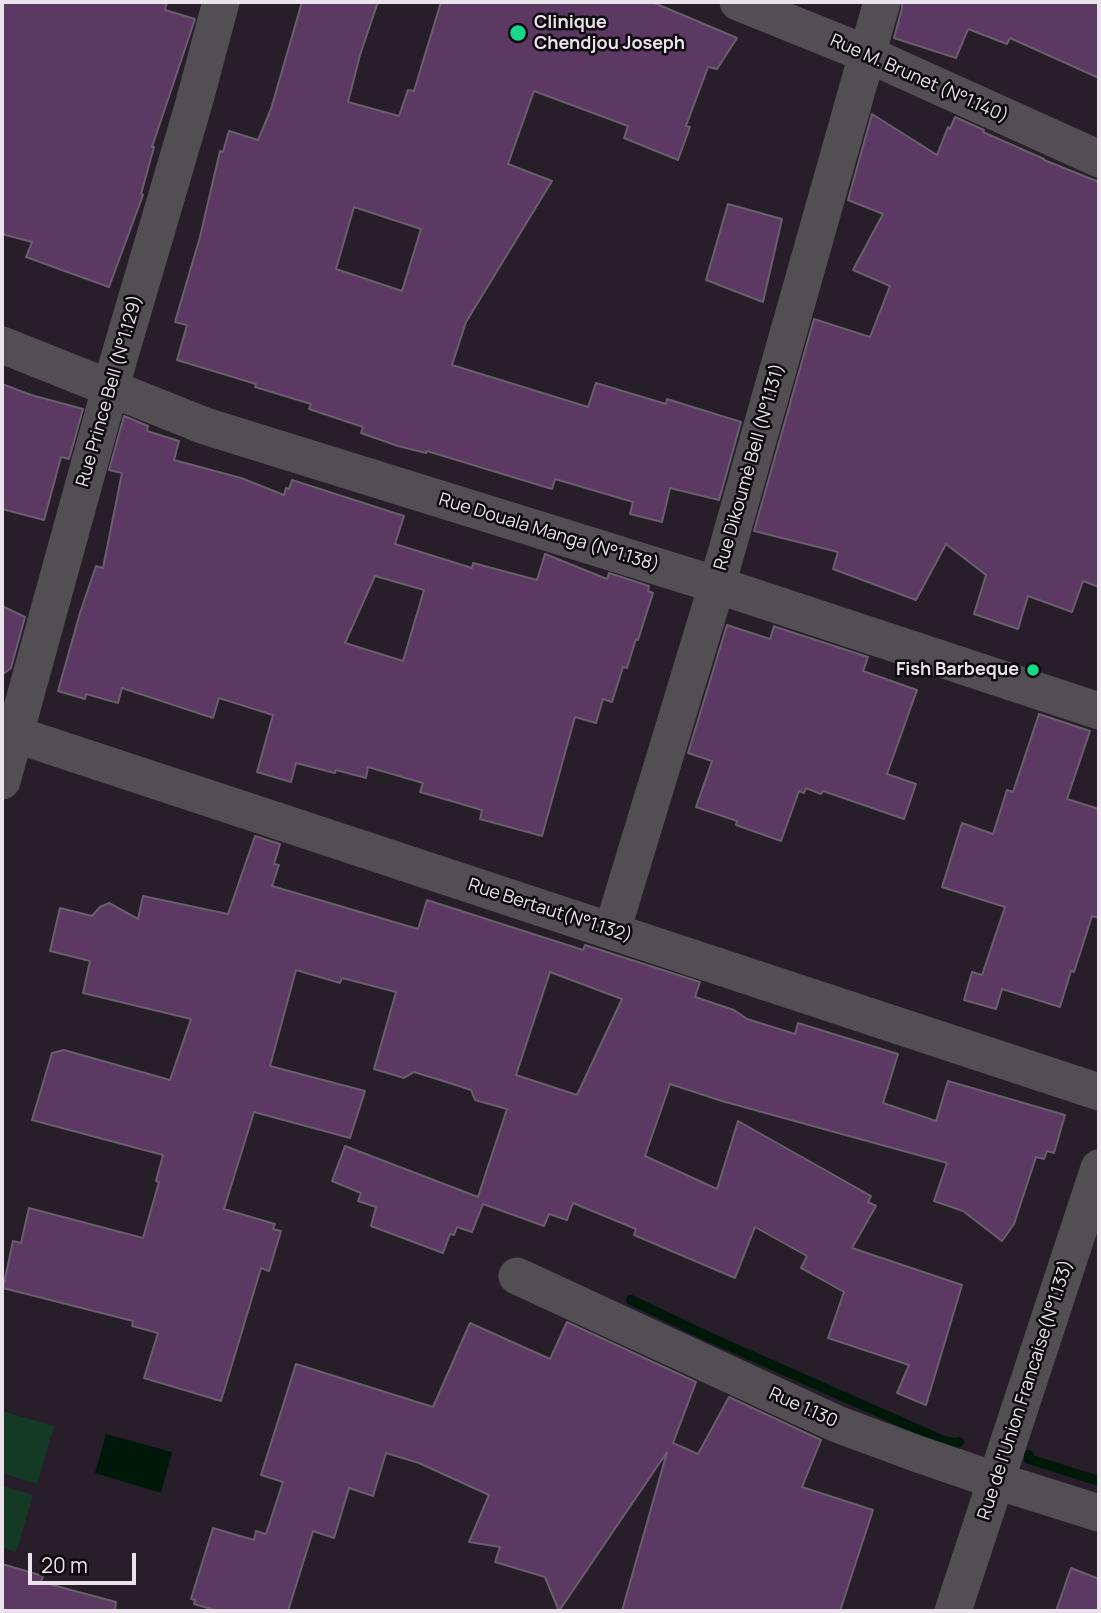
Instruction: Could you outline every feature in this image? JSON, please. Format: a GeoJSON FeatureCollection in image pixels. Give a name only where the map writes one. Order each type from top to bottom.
{"type":"FeatureCollection","features":[{"type":"Feature","properties":{"kind":"street","name":"Rue Prince Bell (N°1.129)"},"geometry":{"type":"LineString","coordinates":[[2,781],[8,732],[194,103],[221,2]]}},
{"type":"Feature","properties":{"kind":"street","name":"Rue M. Brunet (N°1.140)"},"geometry":{"type":"LineString","coordinates":[[738,2],[867,54],[1099,159]]}},
{"type":"Feature","properties":{"kind":"street","name":"Rue Dikoumè Bell (N°1.131)"},"geometry":{"type":"LineString","coordinates":[[612,931],[717,585],[882,2]]}},
{"type":"Feature","properties":{"kind":"street","name":"Rue Douala Manga (N°1.138)"},"geometry":{"type":"LineString","coordinates":[[2,345],[205,426],[717,585],[1099,711]]}},
{"type":"Feature","properties":{"kind":"street","name":"Rue Bertaut(N°1.132)"},"geometry":{"type":"LineString","coordinates":[[8,732],[1099,1091]]}},
{"type":"Feature","properties":{"kind":"street","name":"Rue de l'Union Francaise(N°1.133)"},"geometry":{"type":"LineString","coordinates":[[953,1611],[1099,1168]]}},
{"type":"Feature","properties":{"kind":"street","name":"Rue 1.130"},"geometry":{"type":"LineString","coordinates":[[517,1276],[837,1423],[918,1454],[1099,1513]]}},
{"type":"Feature","properties":{"kind":"green space"},"geometry":{"type":"Polygon","coordinates":[[[2,1411],[54,1426],[37,1484],[2,1473],[2,1411]]]}},
{"type":"Feature","properties":{"kind":"green space"},"geometry":{"type":"Polygon","coordinates":[[[2,1486],[33,1495],[16,1552],[2,1547],[2,1486]]]}},
{"type":"Feature","properties":{"kind":"shaded area"},"geometry":{"type":"Polygon","coordinates":[[[106,1434],[172,1452],[161,1493],[95,1473],[106,1434]]]}},
{"type":"Feature","properties":{"kind":"building"},"geometry":{"type":"Polygon","coordinates":[[[2,2],[167,2],[165,10],[195,19],[152,147],[141,194],[143,195],[109,287],[26,257],[32,242],[2,234],[2,2]]]}},
{"type":"Feature","properties":{"kind":"building"},"geometry":{"type":"Polygon","coordinates":[[[302,2],[378,2],[348,102],[399,116],[408,90],[414,91],[441,2],[652,2],[737,38],[717,69],[708,67],[686,126],[690,127],[678,160],[624,138],[628,126],[534,91],[508,164],[552,181],[466,322],[452,365],[588,407],[596,383],[666,404],[667,399],[741,422],[719,500],[670,488],[662,522],[630,514],[633,502],[555,479],[552,489],[427,451],[426,453],[398,446],[361,433],[363,427],[309,409],[311,404],[177,360],[187,325],[175,322],[200,237],[220,151],[223,152],[229,131],[258,140],[271,109],[302,2]],[[354,207],[336,269],[402,291],[421,229],[354,207]]]}},
{"type":"Feature","properties":{"kind":"building"},"geometry":{"type":"Polygon","coordinates":[[[902,2],[1099,2],[1099,78],[1010,38],[1007,44],[968,29],[956,58],[894,38],[902,2]]]}},
{"type":"Feature","properties":{"kind":"building"},"geometry":{"type":"Polygon","coordinates":[[[872,114],[937,155],[955,117],[1044,160],[1099,182],[1099,587],[1083,581],[1072,612],[1028,596],[1018,629],[974,614],[986,575],[946,544],[916,600],[833,569],[838,552],[754,531],[814,319],[870,337],[890,286],[853,270],[883,214],[848,200],[872,114]]]}},
{"type":"Feature","properties":{"kind":"building"},"geometry":{"type":"Polygon","coordinates":[[[728,204],[782,219],[763,302],[706,280],[728,204]]]}},
{"type":"Feature","properties":{"kind":"building"},"geometry":{"type":"Polygon","coordinates":[[[2,384],[83,409],[69,459],[61,457],[44,520],[2,509],[2,384]]]}},
{"type":"Feature","properties":{"kind":"building"},"geometry":{"type":"Polygon","coordinates":[[[124,416],[148,426],[147,431],[179,441],[174,460],[241,478],[284,495],[292,480],[404,516],[395,544],[472,568],[473,563],[537,580],[545,554],[607,579],[609,573],[649,586],[648,591],[653,593],[638,640],[636,639],[627,668],[623,667],[612,702],[603,699],[596,723],[575,717],[542,836],[480,819],[482,810],[420,792],[423,783],[368,767],[366,778],[296,763],[291,782],[257,772],[273,715],[219,698],[213,718],[122,688],[118,703],[86,694],[85,699],[58,691],[96,566],[103,568],[122,473],[109,470],[124,416]],[[375,576],[345,643],[403,661],[424,590],[375,576]]]}},
{"type":"Feature","properties":{"kind":"building"},"geometry":{"type":"Polygon","coordinates":[[[2,606],[25,617],[11,668],[2,675],[2,606]]]}},
{"type":"Feature","properties":{"kind":"building"},"geometry":{"type":"Polygon","coordinates":[[[727,625],[770,639],[774,626],[868,657],[863,671],[917,690],[887,774],[916,784],[904,819],[823,791],[821,794],[806,788],[804,793],[799,791],[781,841],[736,825],[737,821],[696,807],[712,761],[688,753],[727,625]]]}},
{"type":"Feature","properties":{"kind":"building"},"geometry":{"type":"Polygon","coordinates":[[[1039,714],[1090,731],[1067,799],[1099,809],[1099,918],[1092,916],[1060,1007],[1002,989],[996,1009],[964,1000],[972,972],[982,975],[1005,907],[942,887],[962,823],[993,834],[1007,790],[1013,792],[1039,714]]]}},
{"type":"Feature","properties":{"kind":"building"},"geometry":{"type":"Polygon","coordinates":[[[255,836],[280,844],[274,864],[279,865],[272,886],[418,929],[427,900],[583,950],[585,945],[700,982],[695,997],[734,1010],[747,1019],[795,1034],[798,1023],[898,1054],[883,1103],[936,1121],[948,1081],[1065,1115],[1054,1153],[1047,1151],[1044,1159],[1036,1157],[1014,1224],[1002,1241],[963,1211],[934,1201],[947,1163],[670,1084],[645,1156],[717,1189],[738,1121],[871,1196],[868,1202],[876,1206],[852,1248],[962,1285],[926,1405],[897,1393],[909,1365],[828,1338],[844,1292],[801,1268],[807,1256],[755,1227],[735,1278],[634,1235],[636,1229],[573,1203],[567,1220],[549,1214],[544,1226],[483,1204],[472,1232],[457,1227],[454,1235],[450,1234],[443,1253],[371,1226],[376,1207],[358,1201],[361,1193],[332,1181],[345,1146],[478,1197],[507,1109],[475,1100],[471,1090],[414,1072],[404,1078],[374,1069],[396,992],[342,978],[340,983],[296,970],[270,1066],[365,1091],[350,1138],[254,1112],[224,1209],[275,1224],[273,1229],[281,1231],[269,1271],[261,1268],[221,1401],[144,1378],[158,1333],[132,1326],[133,1321],[3,1288],[13,1241],[21,1243],[29,1208],[143,1238],[159,1182],[156,1181],[163,1155],[32,1120],[52,1053],[64,1050],[170,1080],[191,1019],[83,993],[90,961],[50,951],[60,908],[92,916],[100,907],[109,903],[138,919],[143,896],[228,914],[255,836]],[[550,972],[516,1075],[577,1095],[622,999],[550,972]]]}},
{"type":"Feature","properties":{"kind":"building"},"geometry":{"type":"Polygon","coordinates":[[[567,1322],[696,1382],[673,1443],[698,1454],[729,1397],[821,1440],[802,1487],[873,1510],[840,1611],[622,1611],[667,1452],[559,1611],[545,1577],[495,1562],[500,1547],[469,1542],[489,1495],[419,1463],[386,1453],[373,1496],[349,1488],[334,1538],[313,1531],[288,1611],[218,1611],[194,1604],[195,1600],[191,1599],[213,1528],[254,1540],[256,1531],[266,1534],[283,1482],[261,1475],[296,1364],[433,1407],[470,1323],[550,1359],[567,1322]]]}},
{"type":"Feature","properties":{"kind":"building"},"geometry":{"type":"Polygon","coordinates":[[[2,1564],[43,1576],[41,1582],[116,1602],[115,1611],[2,1611],[2,1564]]]}},
{"type":"Feature","properties":{"kind":"building"},"geometry":{"type":"Polygon","coordinates":[[[1071,1568],[1099,1579],[1099,1611],[1056,1611],[1071,1568]]]}},
{"type":"Feature","properties":{"kind":"waterway"},"geometry":{"type":"LineString","coordinates":[[631,1300],[944,1441],[959,1442]]}},
{"type":"Feature","properties":{"kind":"waterway"},"geometry":{"type":"LineString","coordinates":[[1029,1455],[1029,1459],[1099,1481]]}},
{"type":"Feature","properties":{"kind":"place","name":"Clinique Chendjou Joseph"},"geometry":{"type":"Point","coordinates":[518,33]}},
{"type":"Feature","properties":{"kind":"place","name":"Fish Barbeque"},"geometry":{"type":"Point","coordinates":[1033,670]}}]}
